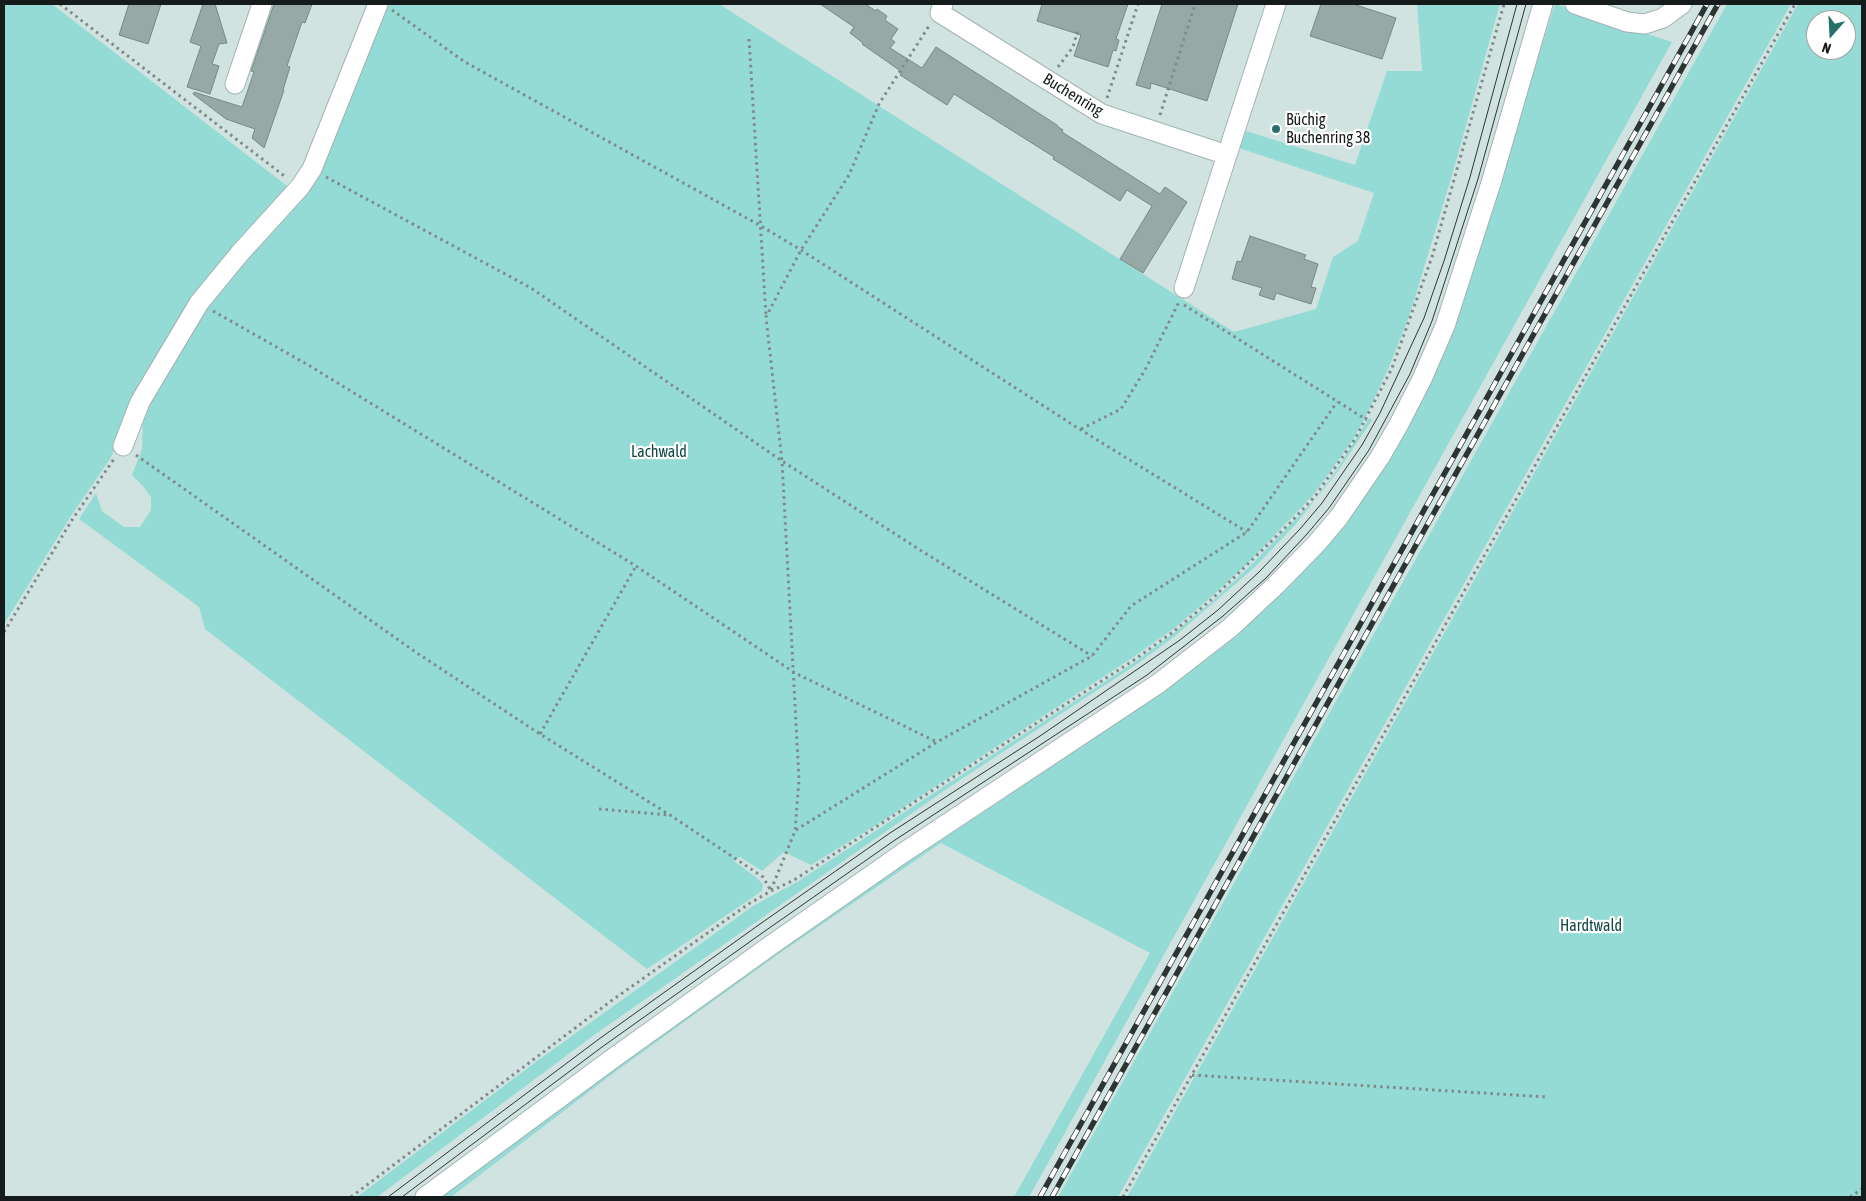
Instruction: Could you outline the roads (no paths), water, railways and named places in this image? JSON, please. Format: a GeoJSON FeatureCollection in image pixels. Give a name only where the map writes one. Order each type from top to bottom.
{"type":"FeatureCollection","features":[{"type":"Feature","properties":{"kind":"street"},"geometry":{"type":"LineString","coordinates":[[235,84],[262,4]]}},
{"type":"Feature","properties":{"kind":"street"},"geometry":{"type":"LineString","coordinates":[[1181,295],[1276,4]]}},
{"type":"Feature","properties":{"kind":"street"},"geometry":{"type":"LineString","coordinates":[[425,1197],[612,1059],[774,943],[903,853],[1160,683],[1230,628],[1276,586],[1317,543],[1339,517],[1400,424],[1445,326],[1491,183],[1543,4]]}},
{"type":"Feature","properties":{"kind":"street"},"geometry":{"type":"LineString","coordinates":[[1575,4],[1627,22],[1644,24],[1663,18],[1682,4]]}},
{"type":"Feature","properties":{"kind":"street"},"geometry":{"type":"LineString","coordinates":[[123,446],[140,402],[200,303],[240,253],[300,187],[312,169],[384,6]]}},
{"type":"Feature","properties":{"kind":"street","name":"Buchenring"},"geometry":{"type":"LineString","coordinates":[[937,7],[1102,114],[1227,154]]}},
{"type":"Feature","properties":{"kind":"tram line"},"geometry":{"type":"LineString","coordinates":[[388,1197],[599,1039],[760,924],[890,833],[1040,736],[1180,640],[1218,610],[1259,572],[1300,529],[1322,503],[1362,445],[1380,413],[1424,318],[1470,177],[1517,4]]}},
{"type":"Feature","properties":{"kind":"tram line"},"geometry":{"type":"LineString","coordinates":[[402,1197],[602,1047],[765,931],[895,840],[1147,675],[1223,616],[1266,578],[1329,508],[1369,450],[1410,374],[1432,321],[1478,179],[1526,4]]}},
{"type":"Feature","properties":{"kind":"railway"},"geometry":{"type":"LineString","coordinates":[[1040,1197],[1707,4]]}},
{"type":"Feature","properties":{"kind":"railway"},"geometry":{"type":"LineString","coordinates":[[1052,1197],[1718,4]]}},
{"type":"Feature","properties":{"kind":"place","name":"Büchig Buchenring 38"},"geometry":{"type":"Point","coordinates":[1276,129]}},
{"type":"Feature","properties":{"kind":"park label","name":"Lachwald"},"geometry":{"type":"Point","coordinates":[659,452]}},
{"type":"Feature","properties":{"kind":"park label","name":"Hardtwald"},"geometry":{"type":"Point","coordinates":[1591,926]}}]}
